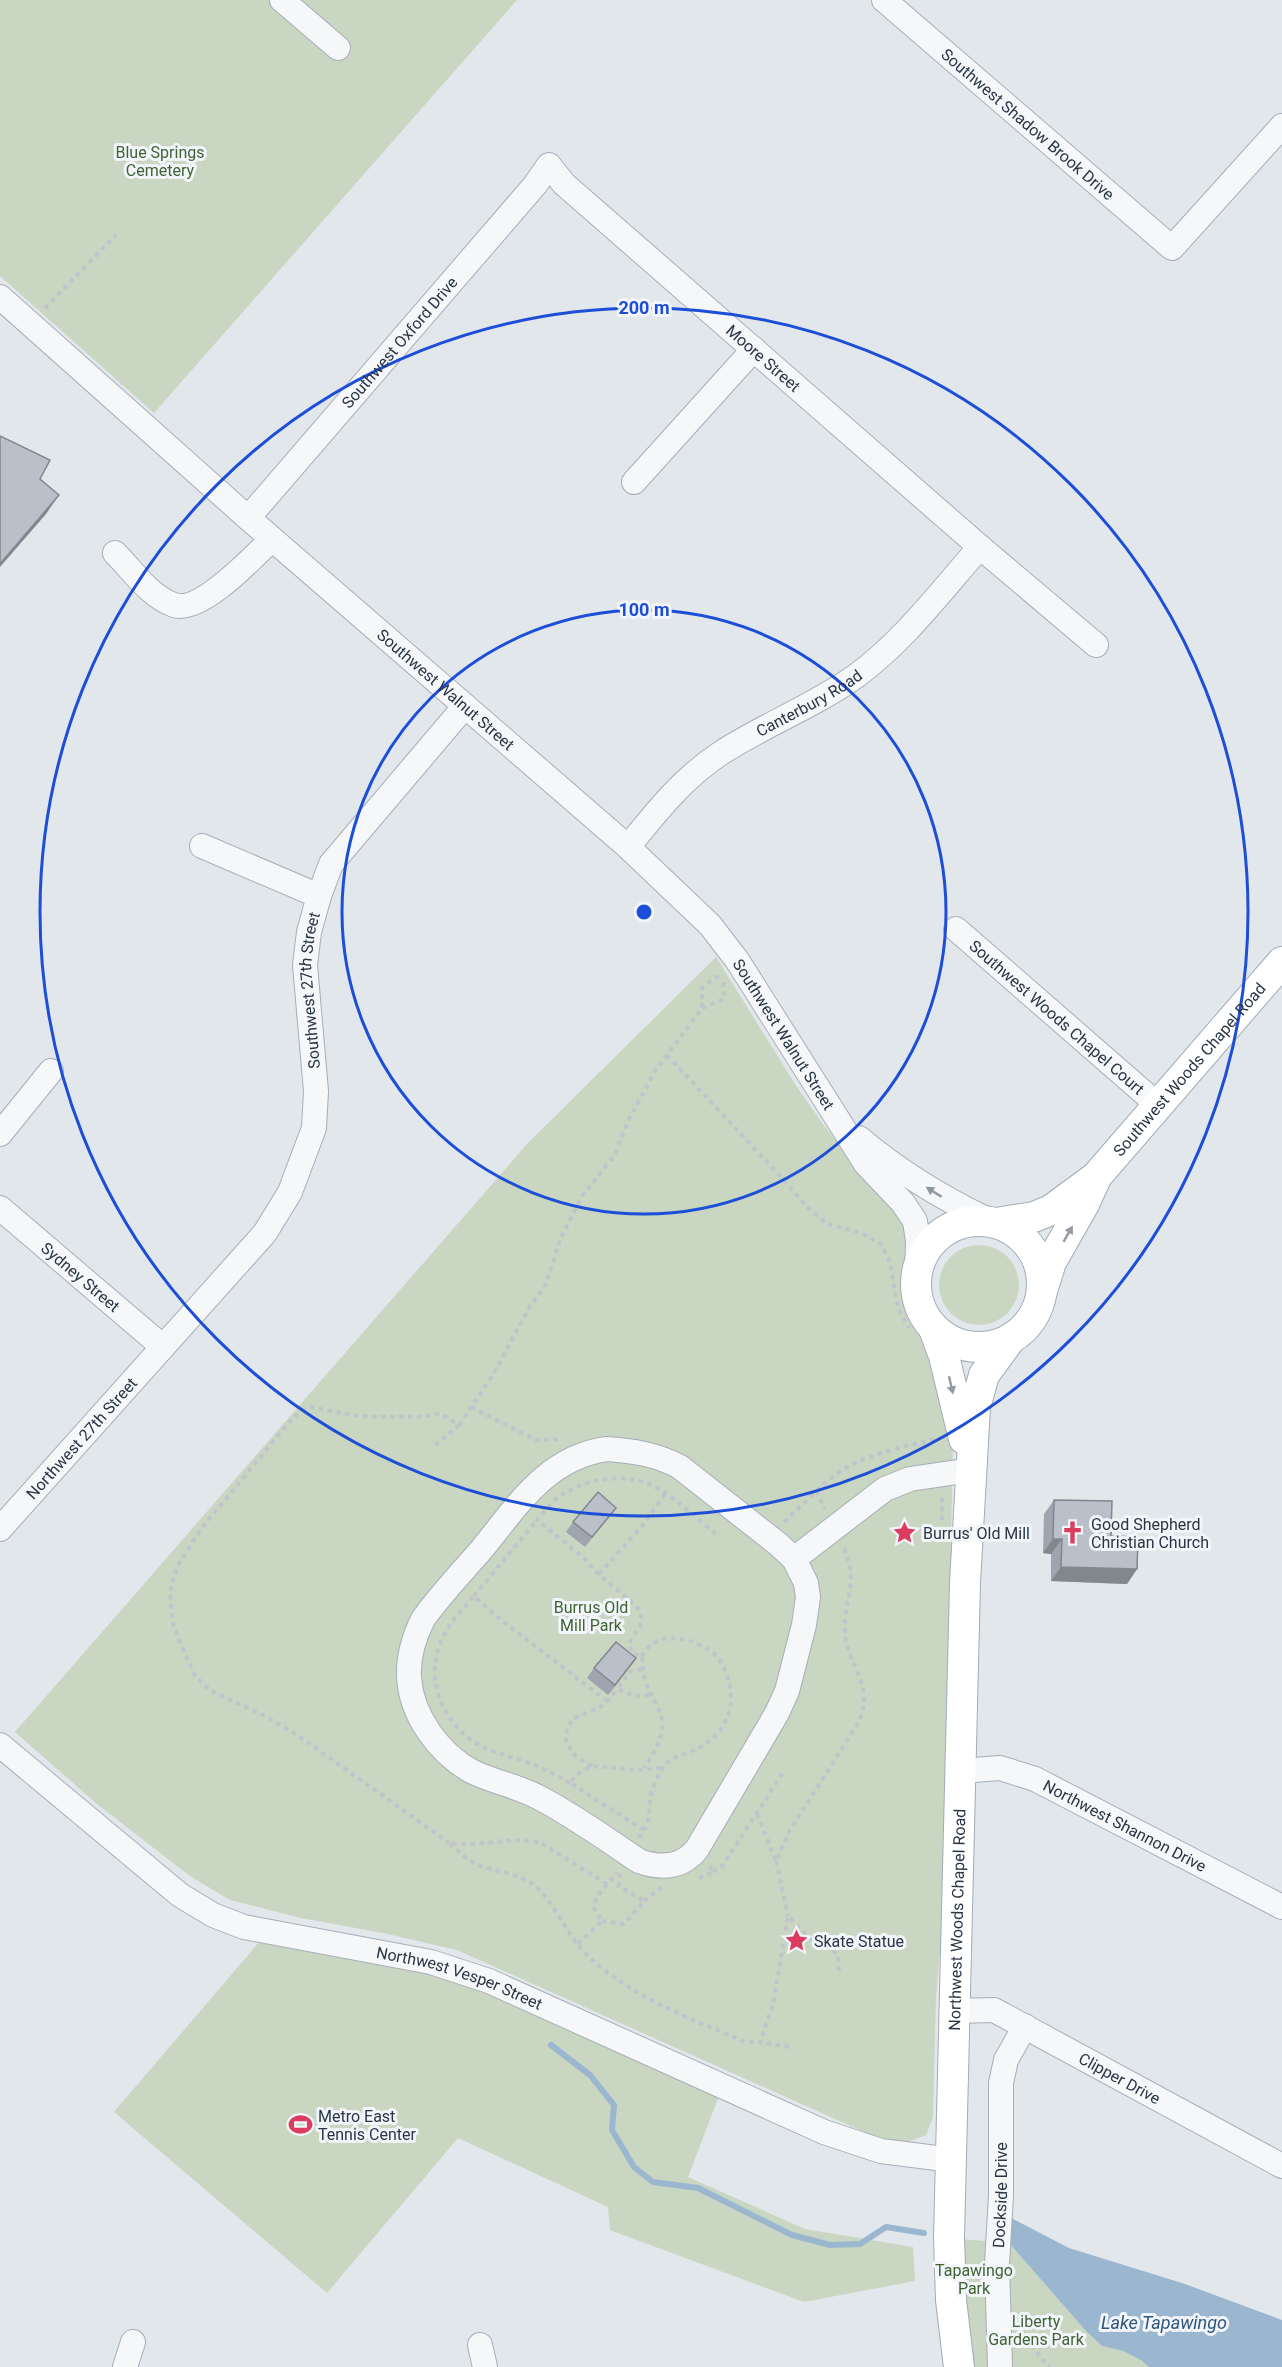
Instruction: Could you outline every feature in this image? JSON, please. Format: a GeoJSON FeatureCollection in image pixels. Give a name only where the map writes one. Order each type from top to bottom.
{"type":"FeatureCollection","features":[{"type":"Feature","properties":{"kind":"main road","name":"Southwest Woods Chapel Road"},"geometry":{"type":"LineString","coordinates":[[991,1221],[1034,1217],[1051,1210],[1096,1177],[1282,962]]}},
{"type":"Feature","properties":{"kind":"main road","name":"Southwest Woods Chapel Road"},"geometry":{"type":"LineString","coordinates":[[1037,1307],[1052,1262],[1096,1177]]}},
{"type":"Feature","properties":{"kind":"main road"},"geometry":{"type":"LineString","coordinates":[[991,1221],[1014,1232],[1029,1247],[1034,1256],[1039,1266],[1041,1286],[1037,1307],[1027,1325],[1011,1338],[992,1346],[971,1347],[923,1332],[922,1312],[916,1293],[917,1272],[924,1252],[936,1237],[954,1226],[991,1221]]}},
{"type":"Feature","properties":{"kind":"main road","name":"Northwest Woods Chapel Road"},"geometry":{"type":"LineString","coordinates":[[923,1332],[944,1356],[971,1470]]}},
{"type":"Feature","properties":{"kind":"main road","name":"Northwest Woods Chapel Road"},"geometry":{"type":"LineString","coordinates":[[959,2367],[951,2300],[949,2238],[965,1583],[975,1407],[982,1382],[993,1361],[1011,1338]]}},
{"type":"Feature","properties":{"kind":"street"},"geometry":{"type":"LineString","coordinates":[[282,0],[338,48]]}},
{"type":"Feature","properties":{"kind":"street","name":"Southwest Shadow Brook Drive"},"geometry":{"type":"LineString","coordinates":[[884,0],[1172,248],[1282,126]]}},
{"type":"Feature","properties":{"kind":"street","name":"Moore Street"},"geometry":{"type":"LineString","coordinates":[[549,165],[564,184],[980,548],[1096,645]]}},
{"type":"Feature","properties":{"kind":"street","name":"Southwest Oxford Drive"},"geometry":{"type":"LineString","coordinates":[[248,518],[535,185],[549,165]]}},
{"type":"Feature","properties":{"kind":"street","name":"Southwest Walnut Street"},"geometry":{"type":"LineString","coordinates":[[0,297],[248,518],[628,847],[710,925],[737,960],[866,1164],[903,1203],[915,1221],[918,1241],[917,1272]]}},
{"type":"Feature","properties":{"kind":"street"},"geometry":{"type":"LineString","coordinates":[[634,482],[754,349]]}},
{"type":"Feature","properties":{"kind":"street"},"geometry":{"type":"LineString","coordinates":[[115,553],[158,597],[176,606],[196,601],[219,588],[272,539]]}},
{"type":"Feature","properties":{"kind":"street","name":"Canterbury Road"},"geometry":{"type":"LineString","coordinates":[[628,847],[668,798],[697,771],[722,753],[854,677],[875,661],[896,642],[980,548]]}},
{"type":"Feature","properties":{"kind":"street","name":"Southwest 27th Street"},"geometry":{"type":"LineString","coordinates":[[163,1347],[265,1233],[290,1192],[314,1128],[316,1091],[305,965],[309,932],[331,864],[465,706]]}},
{"type":"Feature","properties":{"kind":"street"},"geometry":{"type":"LineString","coordinates":[[202,846],[319,896]]}},
{"type":"Feature","properties":{"kind":"street","name":"Southwest Woods Chapel Court"},"geometry":{"type":"LineString","coordinates":[[956,929],[1158,1105]]}},
{"type":"Feature","properties":{"kind":"street"},"geometry":{"type":"LineString","coordinates":[[0,1134],[51,1071]]}},
{"type":"Feature","properties":{"kind":"street","name":"Southwest Walnut Street"},"geometry":{"type":"LineString","coordinates":[[843,1125],[882,1157],[943,1198],[991,1221]]}},
{"type":"Feature","properties":{"kind":"street","name":"Sydney Street"},"geometry":{"type":"LineString","coordinates":[[0,1208],[163,1347]]}},
{"type":"Feature","properties":{"kind":"street","name":"Northwest 27th Street"},"geometry":{"type":"LineString","coordinates":[[0,1529],[163,1347]]}},
{"type":"Feature","properties":{"kind":"street"},"geometry":{"type":"LineString","coordinates":[[607,1449],[638,1452],[662,1458],[680,1467],[794,1559],[806,1583],[808,1598],[804,1625],[787,1691],[777,1713],[697,1849],[682,1862],[668,1866],[653,1866],[639,1861],[539,1797],[460,1764],[439,1745],[415,1707],[409,1676],[410,1657],[423,1619],[523,1497],[543,1478],[570,1458],[590,1451],[607,1449]]}},
{"type":"Feature","properties":{"kind":"street"},"geometry":{"type":"LineString","coordinates":[[794,1559],[885,1489],[910,1479],[971,1470]]}},
{"type":"Feature","properties":{"kind":"street","name":"Northwest Vesper Street"},"geometry":{"type":"LineString","coordinates":[[1,1747],[180,1895],[213,1914],[256,1929],[431,1962],[489,1981],[824,2132],[881,2151],[952,2160]]}},
{"type":"Feature","properties":{"kind":"street","name":"Northwest Shannon Drive"},"geometry":{"type":"LineString","coordinates":[[961,1771],[1000,1768],[1035,1779],[1282,1907]]}},
{"type":"Feature","properties":{"kind":"street","name":"Clipper Drive"},"geometry":{"type":"LineString","coordinates":[[954,2011],[994,2010],[1282,2166]]}},
{"type":"Feature","properties":{"kind":"street","name":"Dockside Drive"},"geometry":{"type":"LineString","coordinates":[[1000,2367],[997,2264],[1001,2195],[1001,2083],[1006,2060],[1024,2026]]}},
{"type":"Feature","properties":{"kind":"street"},"geometry":{"type":"LineString","coordinates":[[125,2367],[133,2342]]}},
{"type":"Feature","properties":{"kind":"path"},"geometry":{"type":"LineString","coordinates":[[30,324],[116,235]]}},
{"type":"Feature","properties":{"kind":"path"},"geometry":{"type":"LineString","coordinates":[[435,1445],[459,1425],[494,1373],[529,1308],[546,1284],[561,1237],[582,1196],[614,1156],[628,1121],[666,1056],[702,1008],[724,999],[723,978],[726,973]]}},
{"type":"Feature","properties":{"kind":"path"},"geometry":{"type":"LineString","coordinates":[[702,1008],[702,988],[716,977],[723,978]]}},
{"type":"Feature","properties":{"kind":"path"},"geometry":{"type":"LineString","coordinates":[[666,1056],[711,1101],[806,1206],[827,1224],[861,1233],[881,1244],[890,1262],[898,1308],[923,1332]]}},
{"type":"Feature","properties":{"kind":"path"},"geometry":{"type":"LineString","coordinates":[[459,1425],[441,1414],[417,1417],[375,1417],[351,1415],[320,1407],[311,1407],[292,1419],[201,1529],[174,1575],[170,1594],[173,1624],[195,1676],[211,1691],[263,1715],[299,1736],[468,1859],[479,1865],[511,1874],[536,1886],[578,1944],[616,1978],[656,2001],[745,2042],[789,2047]]}},
{"type":"Feature","properties":{"kind":"path"},"geometry":{"type":"LineString","coordinates":[[781,1526],[816,1491],[837,1474],[859,1462],[900,1448],[941,1438],[939,1428]]}},
{"type":"Feature","properties":{"kind":"path"},"geometry":{"type":"LineString","coordinates":[[644,1830],[546,1769],[480,1746],[458,1729],[444,1708],[435,1681],[436,1658],[447,1630],[537,1520],[555,1500],[583,1485],[599,1480],[632,1479],[656,1488],[716,1534]]}},
{"type":"Feature","properties":{"kind":"path"},"geometry":{"type":"LineString","coordinates":[[816,1491],[828,1515]]}},
{"type":"Feature","properties":{"kind":"path"},"geometry":{"type":"LineString","coordinates":[[599,1574],[642,1526],[665,1494]]}},
{"type":"Feature","properties":{"kind":"path"},"geometry":{"type":"LineString","coordinates":[[537,1520],[632,1601],[641,1613],[640,1626],[629,1643],[629,1648],[632,1653],[642,1657]]}},
{"type":"Feature","properties":{"kind":"path"},"geometry":{"type":"LineString","coordinates":[[776,1861],[790,1830],[860,1720],[864,1701],[847,1649],[844,1632],[852,1575],[849,1559],[839,1539]]}},
{"type":"Feature","properties":{"kind":"path"},"geometry":{"type":"LineString","coordinates":[[474,1596],[501,1620],[607,1701]]}},
{"type":"Feature","properties":{"kind":"path"},"geometry":{"type":"LineString","coordinates":[[633,1846],[644,1830],[651,1794],[663,1768],[676,1757],[708,1742],[727,1717],[730,1707],[730,1687],[727,1675],[715,1655],[696,1644],[670,1638],[661,1639],[648,1647],[642,1657],[642,1669],[651,1695],[660,1709],[664,1728],[659,1745],[644,1769]]}},
{"type":"Feature","properties":{"kind":"path"},"geometry":{"type":"LineString","coordinates":[[593,1766],[574,1755],[566,1742],[565,1734],[569,1723],[574,1718],[597,1709],[607,1701],[631,1671],[642,1669]]}},
{"type":"Feature","properties":{"kind":"path"},"geometry":{"type":"LineString","coordinates":[[617,1689],[635,1696],[651,1695]]}},
{"type":"Feature","properties":{"kind":"path"},"geometry":{"type":"LineString","coordinates":[[570,1783],[575,1776],[593,1766],[623,1769],[663,1768]]}},
{"type":"Feature","properties":{"kind":"path"},"geometry":{"type":"LineString","coordinates":[[713,1872],[723,1865],[784,1771]]}},
{"type":"Feature","properties":{"kind":"path"},"geometry":{"type":"LineString","coordinates":[[757,1814],[776,1861],[788,1916],[772,2004],[760,2042]]}},
{"type":"Feature","properties":{"kind":"path"},"geometry":{"type":"LineString","coordinates":[[449,1843],[466,1846],[528,1840],[541,1843],[607,1884]]}},
{"type":"Feature","properties":{"kind":"path"},"geometry":{"type":"LineString","coordinates":[[620,1868],[619,1886],[644,1901],[624,1924],[602,1921],[594,1908],[596,1898],[620,1868]]}},
{"type":"Feature","properties":{"kind":"path"},"geometry":{"type":"LineString","coordinates":[[788,1916],[808,1936],[830,1947],[838,1955],[838,1972]]}},
{"type":"Feature","properties":{"kind":"path"},"geometry":{"type":"LineString","coordinates":[[578,1944],[602,1921]]}},
{"type":"Feature","properties":{"kind":"path"},"geometry":{"type":"LineString","coordinates":[[1020,2328],[1050,2367]]}},
{"type":"Feature","properties":{"kind":"green space","name":"Blue Springs Cemetery"},"geometry":{"type":"Polygon","coordinates":[[[0,0],[517,0],[154,413],[0,276],[0,0]]]}},
{"type":"Feature","properties":{"kind":"green space","name":"Burrus Old Mill Park"},"geometry":{"type":"Polygon","coordinates":[[[716,957],[795,1084],[825,1127],[875,1184],[905,1225],[914,1308],[934,1350],[953,1435],[945,1889],[936,1998],[933,2117],[926,2135],[905,2143],[873,2136],[457,1950],[301,1918],[230,1900],[190,1876],[97,1804],[15,1732],[528,1143],[716,957]]]}},
{"type":"Feature","properties":{"kind":"green space"},"geometry":{"type":"Polygon","coordinates":[[[979,1245],[994,1248],[1007,1257],[1016,1270],[1019,1285],[1016,1300],[1007,1313],[994,1322],[979,1325],[964,1322],[951,1313],[942,1300],[939,1285],[942,1270],[951,1257],[964,1248],[979,1245]]]}},
{"type":"Feature","properties":{"kind":"green space","name":"Metro East Tennis Center"},"geometry":{"type":"Polygon","coordinates":[[[260,1941],[293,1949],[337,1953],[408,1967],[484,1988],[719,2096],[688,2177],[805,2229],[913,2247],[915,2281],[804,2302],[610,2230],[608,2207],[458,2138],[327,2293],[114,2112],[260,1941]]]}},
{"type":"Feature","properties":{"kind":"green space"},"geometry":{"type":"Polygon","coordinates":[[[949,2238],[1009,2243],[1086,2331],[1102,2346],[1123,2351],[1149,2367],[959,2367],[949,2238]]]}},
{"type":"Feature","properties":{"kind":"water","name":"Lake Tapawingo"},"geometry":{"type":"Polygon","coordinates":[[[1011,2218],[1069,2248],[1185,2284],[1282,2320],[1282,2367],[1149,2367],[1123,2351],[1102,2346],[1086,2331],[1009,2243],[1011,2218]]]}},
{"type":"Feature","properties":{"kind":"building"},"geometry":{"type":"Polygon","coordinates":[[[0,436],[50,460],[40,479],[59,495],[0,564],[0,436]]]}},
{"type":"Feature","properties":{"kind":"building"},"geometry":{"type":"Polygon","coordinates":[[[598,1492],[616,1508],[592,1537],[573,1522],[598,1492]]]}},
{"type":"Feature","properties":{"kind":"building","name":"Good Shepherd Christian Church"},"geometry":{"type":"Polygon","coordinates":[[[1054,1500],[1112,1501],[1111,1536],[1138,1537],[1137,1569],[1061,1567],[1062,1539],[1053,1539],[1054,1500]]]}},
{"type":"Feature","properties":{"kind":"building"},"geometry":{"type":"Polygon","coordinates":[[[616,1642],[636,1658],[615,1685],[594,1668],[616,1642]]]}},
{"type":"Feature","properties":{"kind":"waterway"},"geometry":{"type":"LineString","coordinates":[[551,2045],[590,2075],[614,2105],[612,2130],[634,2167],[653,2182],[698,2188],[792,2235],[830,2245],[860,2244],[886,2227],[924,2233]]}},
{"type":"Feature","properties":{"kind":"place","name":"Burrus' Old Mill"},"geometry":{"type":"Point","coordinates":[905,1533]}},
{"type":"Feature","properties":{"kind":"place","name":"Good Shepherd Christian Church"},"geometry":{"type":"Point","coordinates":[1073,1533]}},
{"type":"Feature","properties":{"kind":"place","name":"Skate Statue"},"geometry":{"type":"Point","coordinates":[796,1941]}},
{"type":"Feature","properties":{"kind":"place","name":"Metro East Tennis Center"},"geometry":{"type":"Point","coordinates":[300,2125]}},
{"type":"Feature","properties":{"kind":"park label","name":"Tapawingo Park"},"geometry":{"type":"Point","coordinates":[974,2279]}},
{"type":"Feature","properties":{"kind":"park label","name":"Liberty Gardens Park"},"geometry":{"type":"Point","coordinates":[1036,2330]}}]}
